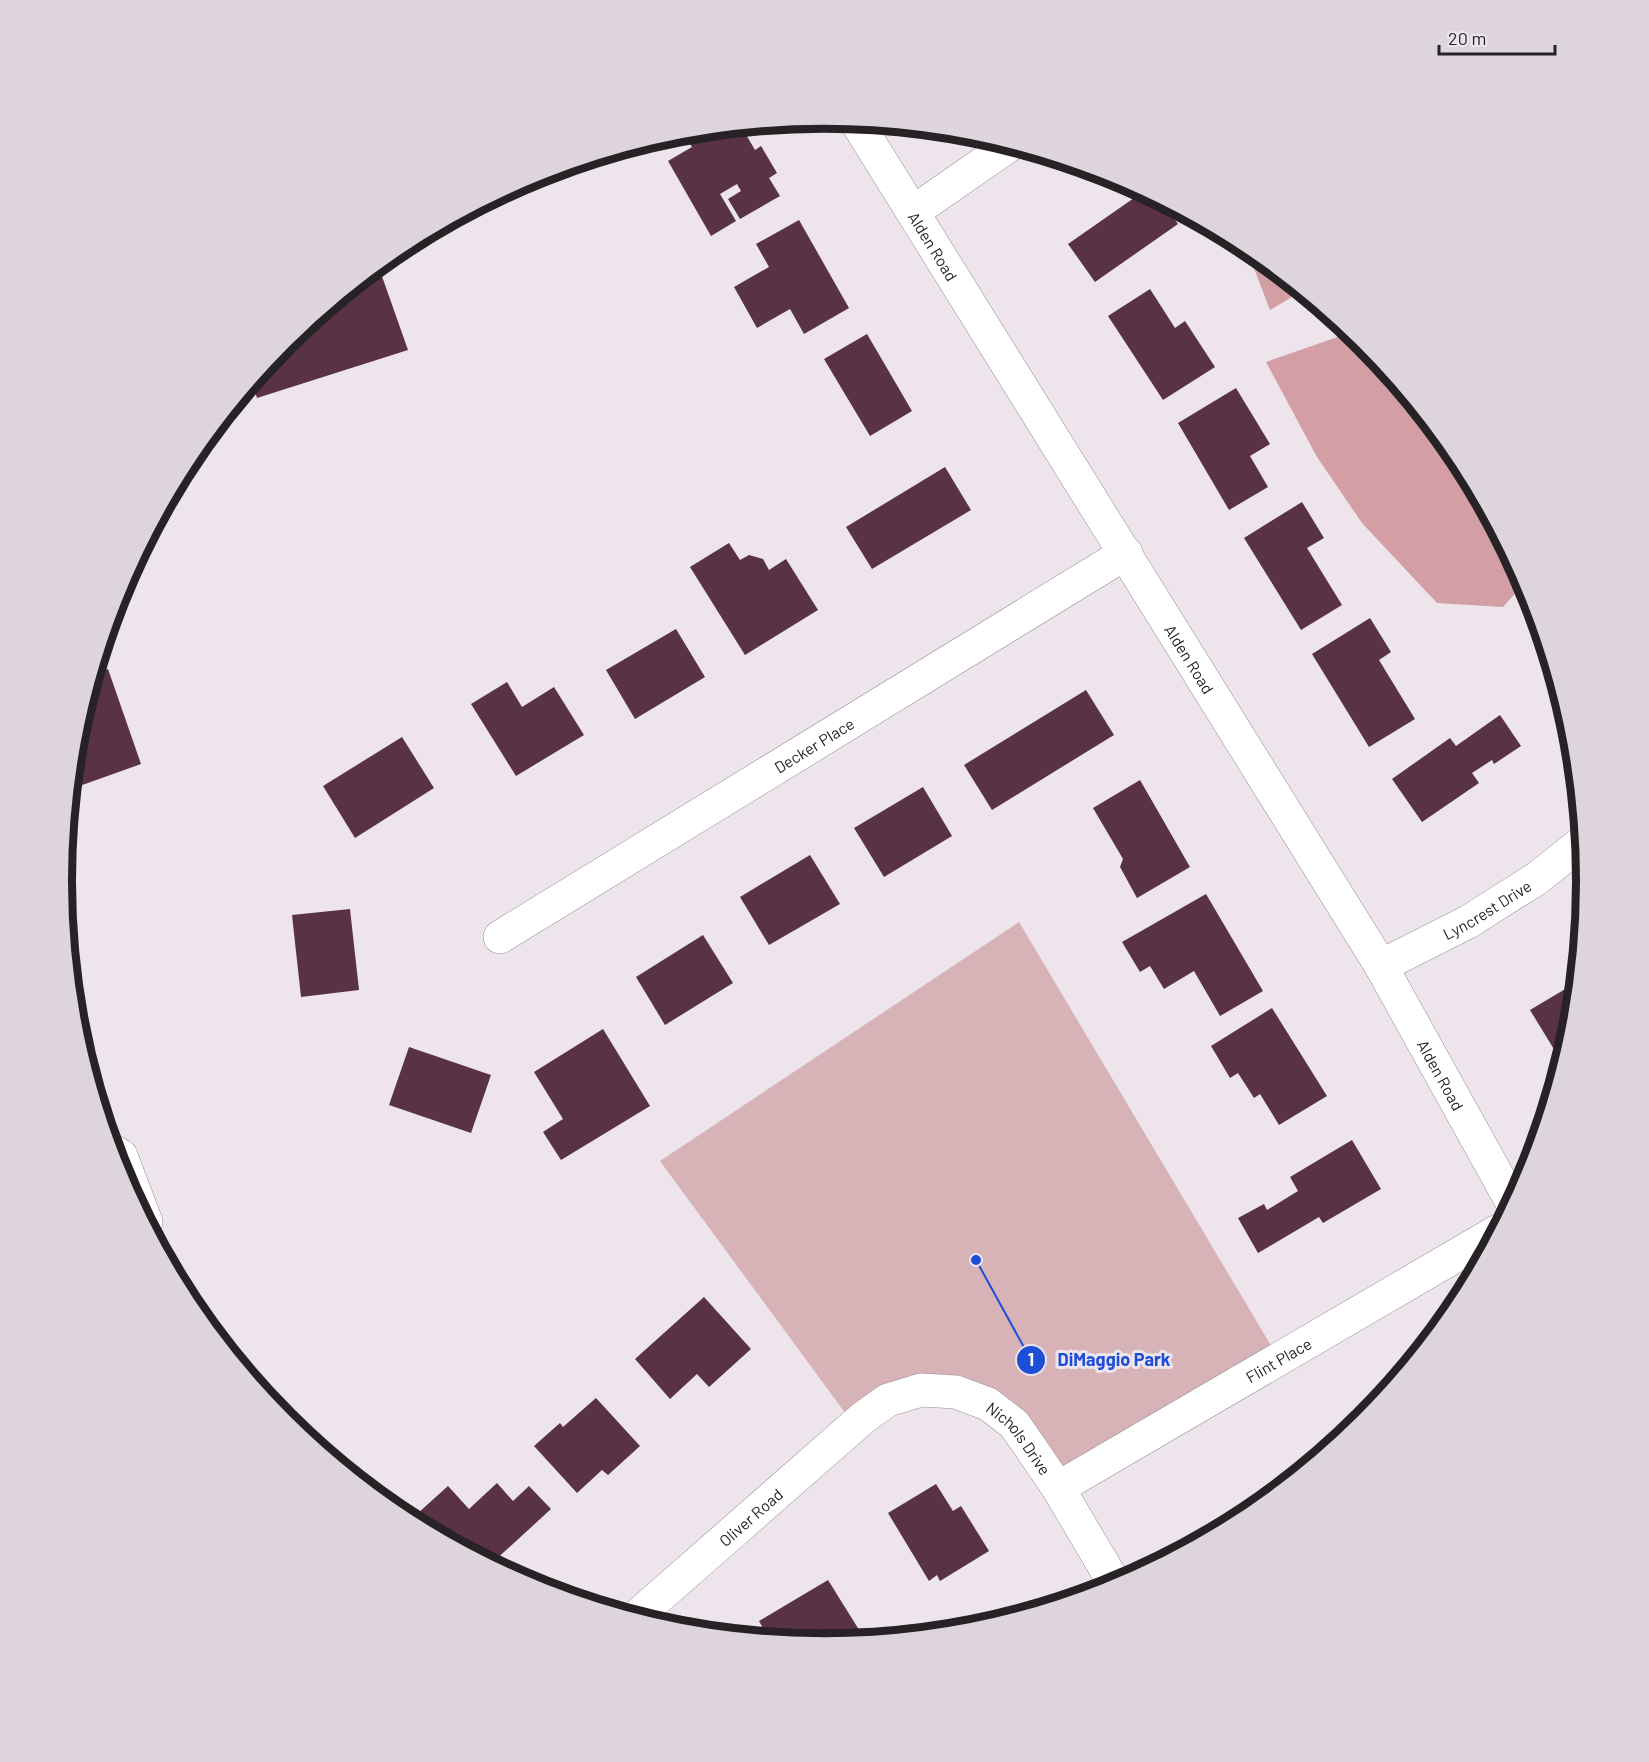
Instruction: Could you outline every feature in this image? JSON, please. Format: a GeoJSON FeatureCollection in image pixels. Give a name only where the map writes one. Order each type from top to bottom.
{"type":"FeatureCollection","features":[{"type":"Feature","properties":{"kind":"street","name":"Alden Road"},"geometry":{"type":"LineString","coordinates":[[861,130],[1381,966],[1508,1195]]}},
{"type":"Feature","properties":{"kind":"street"},"geometry":{"type":"LineString","coordinates":[[913,212],[1002,150]]}},
{"type":"Feature","properties":{"kind":"street","name":"Decker Place"},"geometry":{"type":"LineString","coordinates":[[500,937],[1126,553]]}},
{"type":"Feature","properties":{"kind":"street","name":"Lyncrest Drive"},"geometry":{"type":"LineString","coordinates":[[1381,966],[1468,922],[1536,879],[1576,848]]}},
{"type":"Feature","properties":{"kind":"street","name":"Flint Place"},"geometry":{"type":"LineString","coordinates":[[1058,1488],[1486,1238]]}},
{"type":"Feature","properties":{"kind":"street","name":"Nichols Drive"},"geometry":{"type":"LineString","coordinates":[[864,1416],[888,1400],[921,1390],[956,1392],[987,1404],[1014,1424],[1058,1488],[1110,1577]]}},
{"type":"Feature","properties":{"kind":"street","name":"Oliver Road"},"geometry":{"type":"LineString","coordinates":[[643,1611],[864,1416]]}},
{"type":"Feature","properties":{"kind":"shaded area"},"geometry":{"type":"Polygon","coordinates":[[[1251,261],[1296,295],[1270,310],[1251,261]]]}},
{"type":"Feature","properties":{"kind":"shaded area"},"geometry":{"type":"Polygon","coordinates":[[[1343,335],[1357,349],[1421,423],[1450,463],[1476,505],[1518,590],[1503,607],[1437,603],[1362,523],[1317,457],[1266,362],[1343,335]]]}},
{"type":"Feature","properties":{"kind":"shaded area"},"geometry":{"type":"Polygon","coordinates":[[[1019,922],[1279,1359],[1058,1488],[956,1392],[854,1425],[660,1161],[1019,922]]]}},
{"type":"Feature","properties":{"kind":"building"},"geometry":{"type":"Polygon","coordinates":[[[745,133],[755,150],[761,146],[777,173],[769,178],[780,196],[740,219],[728,199],[741,191],[737,184],[720,194],[736,221],[711,236],[668,161],[692,147],[688,141],[745,133]]]}},
{"type":"Feature","properties":{"kind":"building"},"geometry":{"type":"Polygon","coordinates":[[[1136,197],[1170,213],[1178,224],[1095,282],[1068,244],[1136,197]]]}},
{"type":"Feature","properties":{"kind":"building"},"geometry":{"type":"Polygon","coordinates":[[[799,220],[849,308],[804,334],[790,309],[757,328],[734,287],[769,267],[756,244],[799,220]]]}},
{"type":"Feature","properties":{"kind":"building"},"geometry":{"type":"Polygon","coordinates":[[[381,273],[408,350],[257,398],[255,390],[292,349],[328,315],[381,273]]]}},
{"type":"Feature","properties":{"kind":"building"},"geometry":{"type":"Polygon","coordinates":[[[1150,289],[1175,328],[1185,321],[1215,367],[1163,400],[1108,316],[1150,289]]]}},
{"type":"Feature","properties":{"kind":"building"},"geometry":{"type":"Polygon","coordinates":[[[867,334],[912,411],[870,436],[824,359],[867,334]]]}},
{"type":"Feature","properties":{"kind":"building"},"geometry":{"type":"Polygon","coordinates":[[[1236,388],[1270,444],[1250,456],[1268,487],[1229,510],[1178,423],[1236,388]]]}},
{"type":"Feature","properties":{"kind":"building"},"geometry":{"type":"Polygon","coordinates":[[[945,467],[971,510],[872,569],[846,527],[945,467]]]}},
{"type":"Feature","properties":{"kind":"building"},"geometry":{"type":"Polygon","coordinates":[[[1302,502],[1324,538],[1307,548],[1342,605],[1301,630],[1244,538],[1302,502]]]}},
{"type":"Feature","properties":{"kind":"building"},"geometry":{"type":"Polygon","coordinates":[[[729,543],[740,560],[749,555],[763,559],[769,570],[786,559],[818,610],[745,655],[690,567],[729,543]]]}},
{"type":"Feature","properties":{"kind":"building"},"geometry":{"type":"Polygon","coordinates":[[[1370,618],[1391,652],[1379,660],[1415,719],[1369,747],[1312,654],[1370,618]]]}},
{"type":"Feature","properties":{"kind":"building"},"geometry":{"type":"Polygon","coordinates":[[[676,629],[705,677],[635,719],[606,670],[676,629]]]}},
{"type":"Feature","properties":{"kind":"building"},"geometry":{"type":"Polygon","coordinates":[[[108,669],[141,764],[78,787],[86,734],[102,671],[108,669]]]}},
{"type":"Feature","properties":{"kind":"building"},"geometry":{"type":"Polygon","coordinates":[[[507,682],[522,707],[554,687],[584,735],[516,776],[471,704],[507,682]]]}},
{"type":"Feature","properties":{"kind":"building"},"geometry":{"type":"Polygon","coordinates":[[[1086,690],[1114,735],[992,810],[964,765],[1086,690]]]}},
{"type":"Feature","properties":{"kind":"building"},"geometry":{"type":"Polygon","coordinates":[[[1500,715],[1521,746],[1494,764],[1492,760],[1472,773],[1479,783],[1422,822],[1392,779],[1450,738],[1456,746],[1500,715]]]}},
{"type":"Feature","properties":{"kind":"building"},"geometry":{"type":"Polygon","coordinates":[[[402,737],[434,788],[355,838],[323,786],[402,737]]]}},
{"type":"Feature","properties":{"kind":"building"},"geometry":{"type":"Polygon","coordinates":[[[1140,780],[1190,867],[1137,898],[1120,867],[1123,859],[1093,808],[1140,780]]]}},
{"type":"Feature","properties":{"kind":"building"},"geometry":{"type":"Polygon","coordinates":[[[923,787],[952,836],[884,877],[854,828],[923,787]]]}},
{"type":"Feature","properties":{"kind":"building"},"geometry":{"type":"Polygon","coordinates":[[[810,855],[840,904],[769,945],[740,897],[810,855]]]}},
{"type":"Feature","properties":{"kind":"building"},"geometry":{"type":"Polygon","coordinates":[[[1206,894],[1263,991],[1220,1016],[1194,971],[1164,989],[1150,966],[1140,972],[1122,942],[1206,894]]]}},
{"type":"Feature","properties":{"kind":"building"},"geometry":{"type":"Polygon","coordinates":[[[350,909],[359,990],[301,997],[292,915],[350,909]]]}},
{"type":"Feature","properties":{"kind":"building"},"geometry":{"type":"Polygon","coordinates":[[[703,935],[733,983],[665,1025],[636,977],[703,935]]]}},
{"type":"Feature","properties":{"kind":"building"},"geometry":{"type":"Polygon","coordinates":[[[1570,986],[1557,1054],[1530,1010],[1570,986]]]}},
{"type":"Feature","properties":{"kind":"building"},"geometry":{"type":"Polygon","coordinates":[[[1272,1008],[1327,1096],[1279,1125],[1260,1094],[1254,1098],[1238,1073],[1230,1078],[1211,1046],[1272,1008]]]}},
{"type":"Feature","properties":{"kind":"building"},"geometry":{"type":"Polygon","coordinates":[[[603,1029],[650,1106],[561,1160],[543,1132],[563,1119],[534,1072],[603,1029]]]}},
{"type":"Feature","properties":{"kind":"building"},"geometry":{"type":"Polygon","coordinates":[[[409,1047],[491,1075],[471,1133],[389,1105],[409,1047]]]}},
{"type":"Feature","properties":{"kind":"building"},"geometry":{"type":"Polygon","coordinates":[[[1352,1140],[1381,1189],[1323,1223],[1319,1217],[1258,1253],[1238,1218],[1264,1204],[1267,1210],[1298,1191],[1290,1177],[1352,1140]]]}},
{"type":"Feature","properties":{"kind":"building"},"geometry":{"type":"Polygon","coordinates":[[[704,1297],[751,1349],[709,1387],[697,1374],[670,1399],[635,1359],[704,1297]]]}},
{"type":"Feature","properties":{"kind":"building"},"geometry":{"type":"Polygon","coordinates":[[[596,1398],[640,1446],[608,1475],[602,1470],[577,1493],[534,1446],[560,1423],[563,1427],[596,1398]]]}},
{"type":"Feature","properties":{"kind":"building"},"geometry":{"type":"Polygon","coordinates":[[[497,1483],[513,1501],[529,1486],[551,1509],[497,1558],[417,1514],[448,1486],[469,1509],[497,1483]]]}},
{"type":"Feature","properties":{"kind":"building"},"geometry":{"type":"Polygon","coordinates":[[[936,1484],[953,1511],[961,1506],[989,1551],[940,1581],[937,1575],[929,1581],[888,1513],[936,1484]]]}},
{"type":"Feature","properties":{"kind":"building"},"geometry":{"type":"Polygon","coordinates":[[[828,1580],[861,1633],[824,1634],[765,1631],[759,1621],[828,1580]]]}},
{"type":"Feature","properties":{"kind":"place","name":"DiMaggio Park"},"geometry":{"type":"Point","coordinates":[976,1260]}}]}
